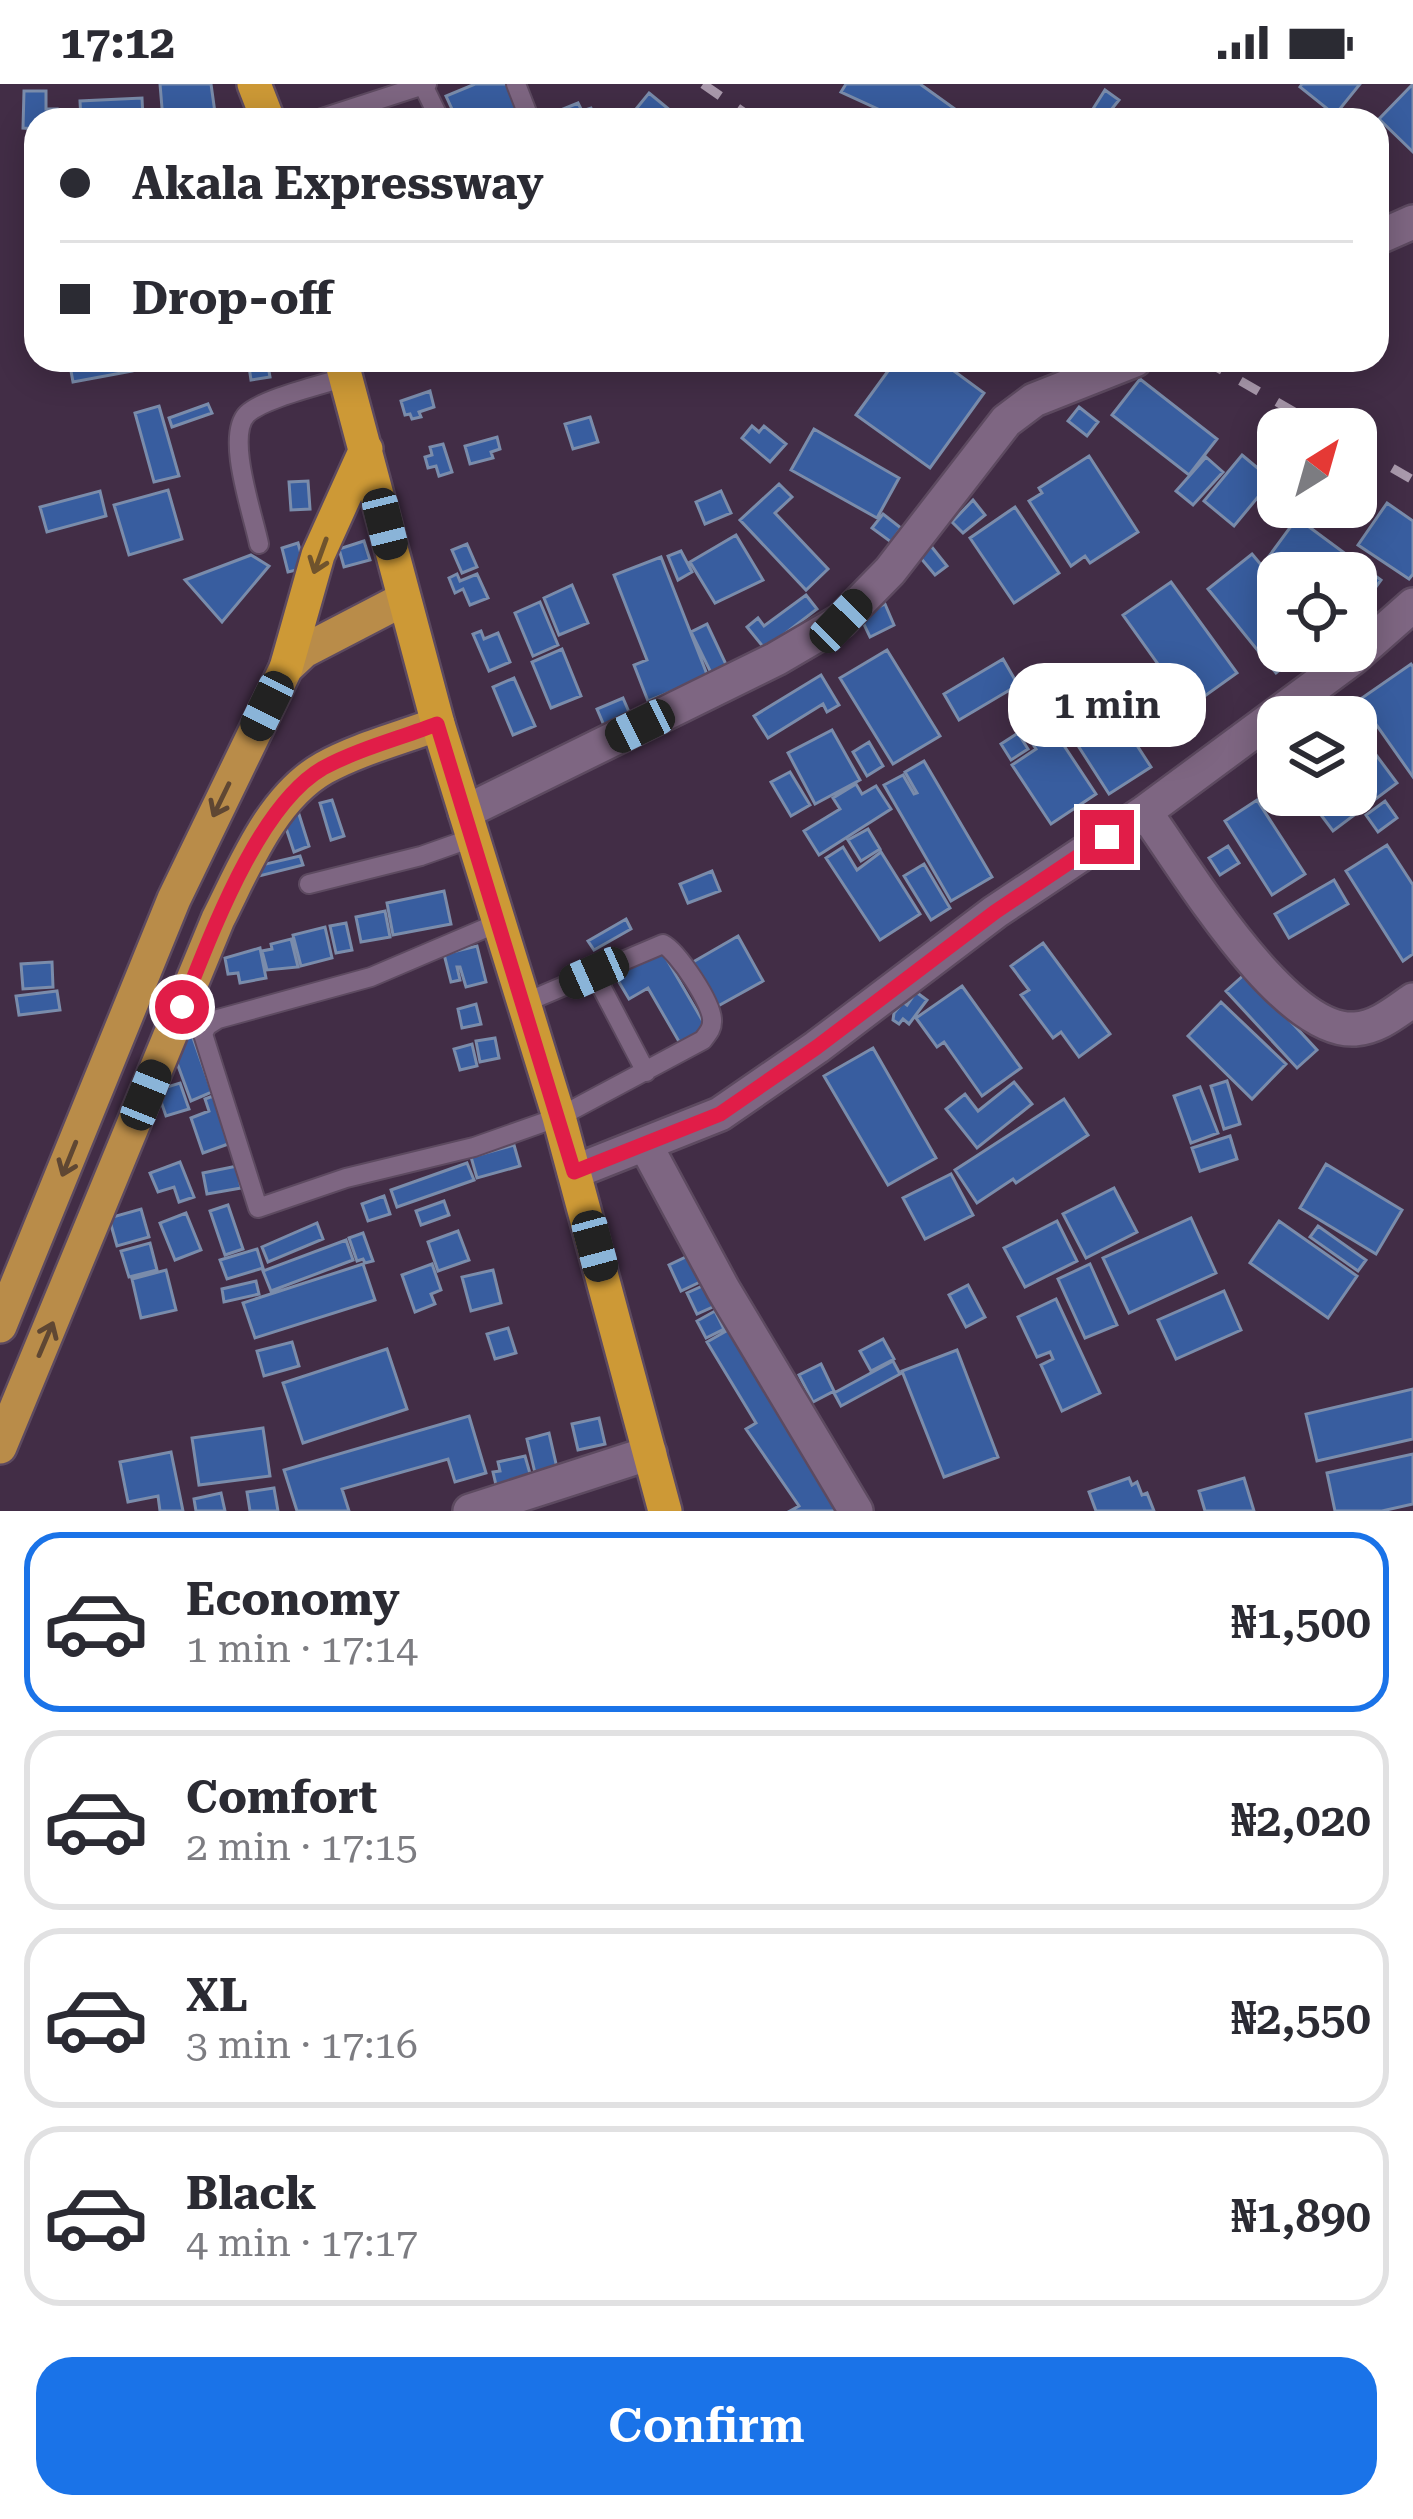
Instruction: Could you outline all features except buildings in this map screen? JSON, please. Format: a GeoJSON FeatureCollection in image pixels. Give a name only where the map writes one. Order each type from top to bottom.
{"type":"FeatureCollection","features":[{"type":"Feature","properties":{"kind":"highway"},"geometry":{"type":"LineString","coordinates":[[344,372],[437,724],[559,1117],[665,1511]]}},
{"type":"Feature","properties":{"kind":"highway"},"geometry":{"type":"LineString","coordinates":[[286,668],[318,555],[366,449]]}},
{"type":"Feature","properties":{"kind":"main road"},"geometry":{"type":"LineString","coordinates":[[0,1326],[174,899],[286,668],[304,651],[404,599]]}},
{"type":"Feature","properties":{"kind":"main road"},"geometry":{"type":"LineString","coordinates":[[0,1447],[218,919],[254,848],[291,793],[324,768],[437,724]]}},
{"type":"Feature","properties":{"kind":"street"},"geometry":{"type":"LineString","coordinates":[[468,825],[841,621],[890,571],[1006,421],[1034,400],[1105,372]]}},
{"type":"Feature","properties":{"kind":"street"},"geometry":{"type":"LineString","coordinates":[[574,1172],[720,1114],[995,912],[1145,812],[1353,658],[1413,605]]}},
{"type":"Feature","properties":{"kind":"street"},"geometry":{"type":"LineString","coordinates":[[1145,812],[1266,979],[1299,1009],[1325,1025],[1351,1030],[1375,1025],[1413,1000]]}},
{"type":"Feature","properties":{"kind":"street"},"geometry":{"type":"LineString","coordinates":[[646,1146],[723,1289],[856,1511]]}},
{"type":"Feature","properties":{"kind":"street"},"geometry":{"type":"LineString","coordinates":[[470,1511],[650,1453]]}},
{"type":"Feature","properties":{"kind":"lane"},"geometry":{"type":"LineString","coordinates":[[360,108],[425,85]]}},
{"type":"Feature","properties":{"kind":"lane"},"geometry":{"type":"LineString","coordinates":[[259,544],[237,445],[239,426],[255,408],[334,372]]}},
{"type":"Feature","properties":{"kind":"lane"},"geometry":{"type":"LineString","coordinates":[[309,884],[421,856],[468,825]]}},
{"type":"Feature","properties":{"kind":"lane"},"geometry":{"type":"LineString","coordinates":[[500,922],[371,977],[218,1019],[203,1034],[258,1208],[346,1178],[474,1147],[559,1117],[703,1040],[712,1025],[711,1012],[676,952],[663,944],[524,1003]]}},
{"type":"Feature","properties":{"kind":"lane"},"geometry":{"type":"LineString","coordinates":[[594,973],[646,1072]]}},
{"type":"Feature","properties":{"kind":"railway"},"geometry":{"type":"LineString","coordinates":[[703,84],[738,108]]}},
{"type":"Feature","properties":{"kind":"railway"},"geometry":{"type":"LineString","coordinates":[[1225,372],[1287,408]]}},
{"type":"Feature","properties":{"kind":"railway"},"geometry":{"type":"LineString","coordinates":[[1377,459],[1413,480]]}},
{"type":"Feature","properties":{"kind":"route"},"geometry":{"type":"LineString","coordinates":[[182,1007],[254,848],[291,793],[324,768],[437,724],[574,1172],[720,1114],[995,912],[1107,837]]}}]}
